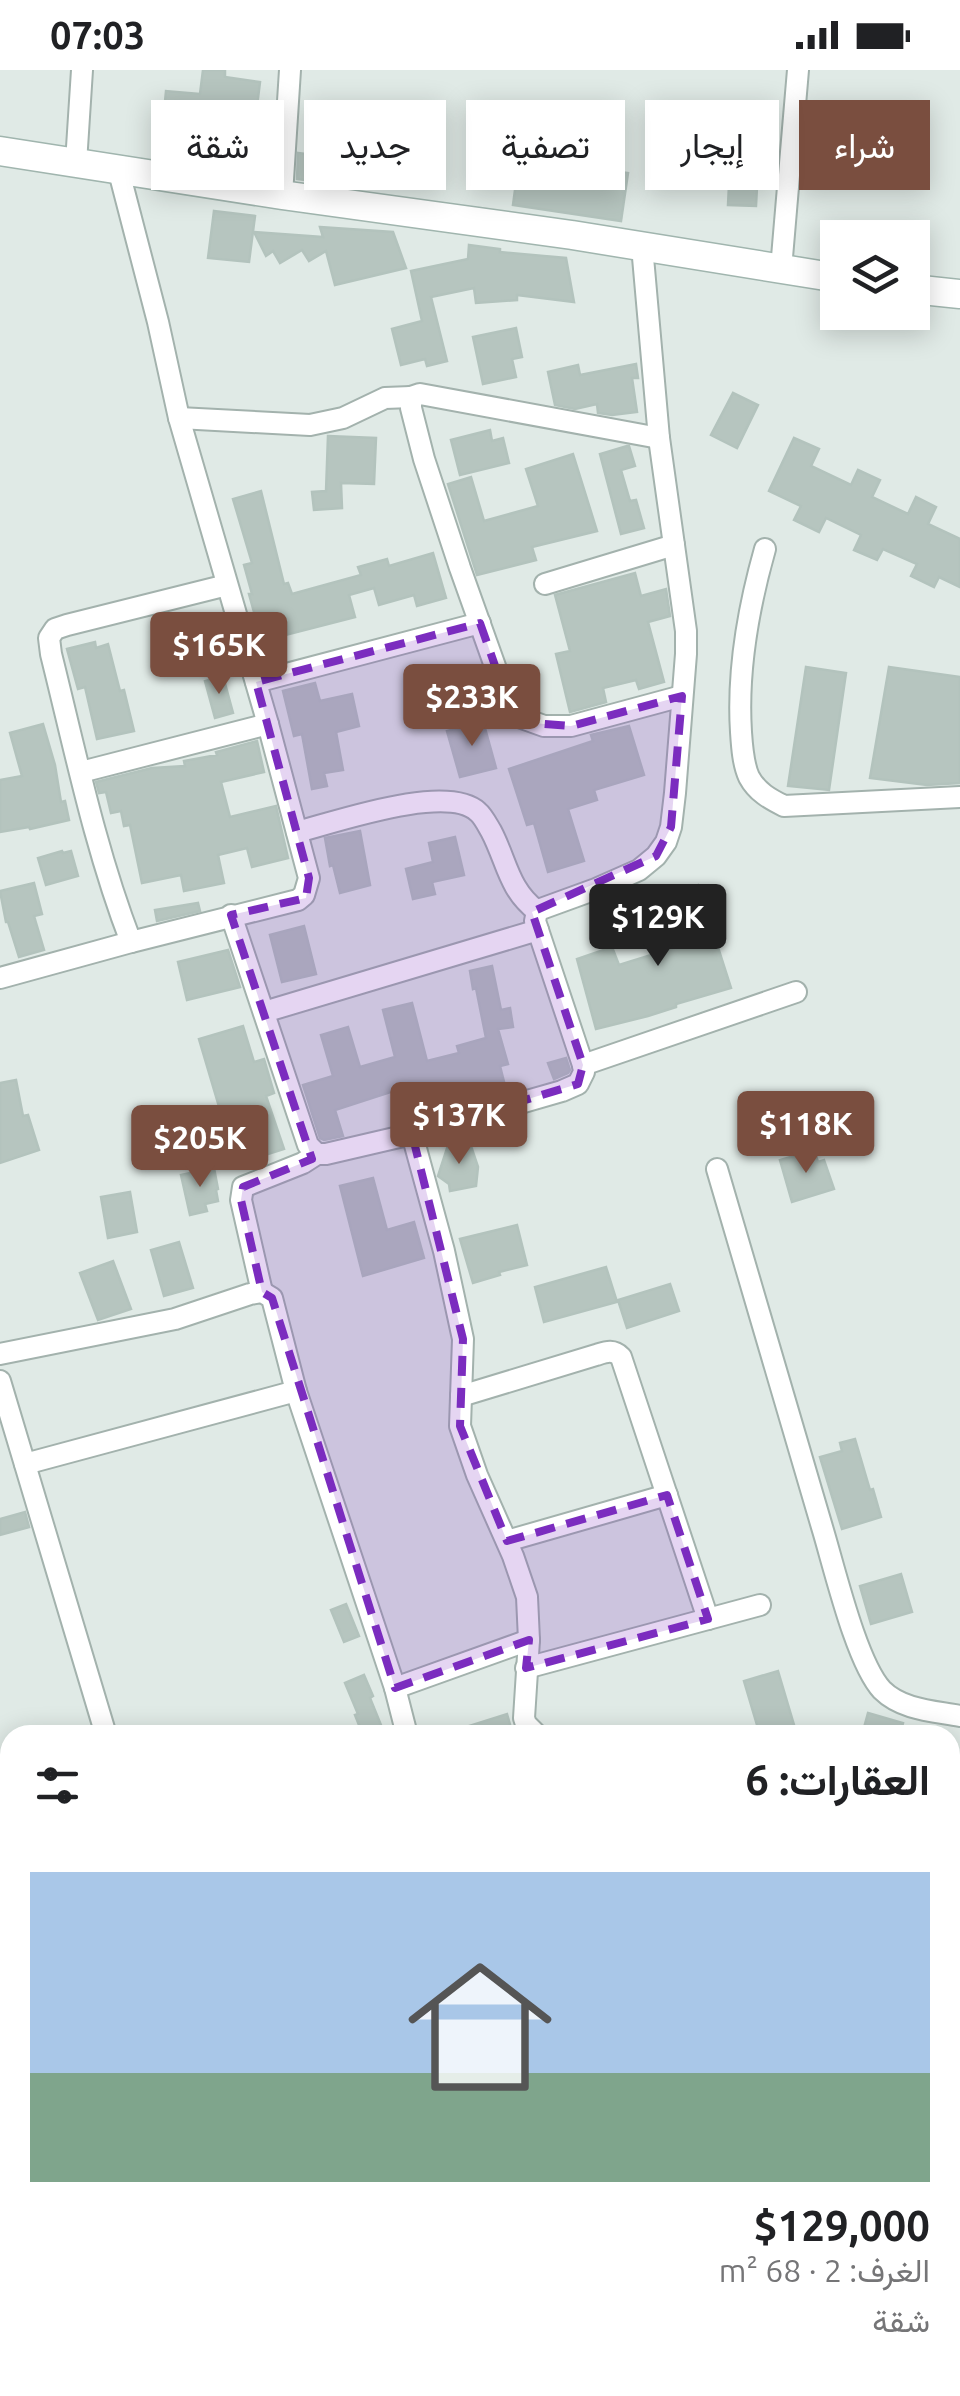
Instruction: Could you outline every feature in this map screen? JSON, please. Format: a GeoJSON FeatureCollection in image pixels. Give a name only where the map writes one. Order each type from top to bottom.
{"type":"FeatureCollection","features":[{"type":"Feature","properties":{"kind":"main road"},"geometry":{"type":"LineString","coordinates":[[0,151],[820,275]]}},
{"type":"Feature","properties":{"kind":"main road"},"geometry":{"type":"LineString","coordinates":[[930,291],[960,294]]}},
{"type":"Feature","properties":{"kind":"street"},"geometry":{"type":"LineString","coordinates":[[76,163],[82,70]]}},
{"type":"Feature","properties":{"kind":"street"},"geometry":{"type":"LineString","coordinates":[[282,195],[290,70]]}},
{"type":"Feature","properties":{"kind":"street"},"geometry":{"type":"LineString","coordinates":[[781,270],[798,70]]}},
{"type":"Feature","properties":{"kind":"street"},"geometry":{"type":"LineString","coordinates":[[0,978],[298,900],[304,895],[309,878],[179,418],[118,168]]}},
{"type":"Feature","properties":{"kind":"street"},"geometry":{"type":"LineString","coordinates":[[264,1012],[537,920],[640,870],[666,842],[675,793],[686,631],[659,438],[642,246]]}},
{"type":"Feature","properties":{"kind":"street"},"geometry":{"type":"LineString","coordinates":[[179,418],[310,424],[343,418],[386,398],[420,394],[659,438]]}},
{"type":"Feature","properties":{"kind":"street"},"geometry":{"type":"LineString","coordinates":[[411,397],[424,459],[506,697],[519,717],[532,723],[571,726],[682,696]]}},
{"type":"Feature","properties":{"kind":"street"},"geometry":{"type":"LineString","coordinates":[[545,584],[674,545]]}},
{"type":"Feature","properties":{"kind":"street"},"geometry":{"type":"LineString","coordinates":[[765,549],[753,591],[742,664],[740,720],[742,753],[750,778],[764,796],[784,806],[960,796]]}},
{"type":"Feature","properties":{"kind":"street"},"geometry":{"type":"LineString","coordinates":[[131,942],[81,772],[49,645],[52,632],[227,585]]}},
{"type":"Feature","properties":{"kind":"street"},"geometry":{"type":"LineString","coordinates":[[256,682],[480,624]]}},
{"type":"Feature","properties":{"kind":"street"},"geometry":{"type":"LineString","coordinates":[[81,772],[268,724]]}},
{"type":"Feature","properties":{"kind":"street"},"geometry":{"type":"LineString","coordinates":[[262,1292],[241,1194],[244,1187],[317,1154],[412,1134],[562,1091],[578,1084],[584,1072],[537,920],[509,877],[491,830],[477,810],[456,802],[416,801],[297,832]]}},
{"type":"Feature","properties":{"kind":"street"},"geometry":{"type":"LineString","coordinates":[[231,916],[308,1145],[317,1154]]}},
{"type":"Feature","properties":{"kind":"street"},"geometry":{"type":"LineString","coordinates":[[583,1065],[796,992]]}},
{"type":"Feature","properties":{"kind":"street"},"geometry":{"type":"LineString","coordinates":[[412,1134],[463,1338],[460,1426],[476,1476],[507,1541],[527,1597],[527,1725]]}},
{"type":"Feature","properties":{"kind":"street"},"geometry":{"type":"LineString","coordinates":[[716,1169],[868,1669],[892,1699],[960,1716]]}},
{"type":"Feature","properties":{"kind":"street"},"geometry":{"type":"LineString","coordinates":[[0,1354],[175,1319],[250,1294],[262,1292],[272,1298],[296,1390],[404,1725]]}},
{"type":"Feature","properties":{"kind":"street"},"geometry":{"type":"LineString","coordinates":[[462,1396],[596,1354],[613,1351],[621,1356],[708,1619]]}},
{"type":"Feature","properties":{"kind":"street"},"geometry":{"type":"LineString","coordinates":[[0,1381],[103,1725]]}},
{"type":"Feature","properties":{"kind":"street"},"geometry":{"type":"LineString","coordinates":[[25,1464],[296,1390]]}},
{"type":"Feature","properties":{"kind":"street"},"geometry":{"type":"LineString","coordinates":[[507,1541],[667,1496]]}},
{"type":"Feature","properties":{"kind":"street"},"geometry":{"type":"LineString","coordinates":[[526,1668],[760,1606]]}},
{"type":"Feature","properties":{"kind":"street"},"geometry":{"type":"LineString","coordinates":[[395,1688],[529,1640]]}},
{"type":"Feature","properties":{"kind":"highlighted area"},"geometry":{"type":"Polygon","coordinates":[[[480,623],[506,697],[532,723],[571,726],[682,696],[671,827],[656,856],[532,912],[583,1065],[578,1084],[412,1134],[463,1339],[460,1426],[507,1541],[667,1495],[708,1619],[526,1668],[529,1640],[395,1688],[272,1298],[262,1292],[241,1200],[243,1187],[312,1159],[231,915],[306,898],[309,878],[256,682],[480,623]]]}},
{"type":"Feature","properties":{"kind":"building"},"geometry":{"type":"Polygon","coordinates":[[[203,70],[225,70],[225,77],[260,82],[258,100],[165,100],[166,91],[200,94],[203,70]]]}},
{"type":"Feature","properties":{"kind":"building"},"geometry":{"type":"Polygon","coordinates":[[[298,153],[304,154],[304,180],[297,179],[298,153]]]}},
{"type":"Feature","properties":{"kind":"building"},"geometry":{"type":"Polygon","coordinates":[[[625,173],[628,173],[621,221],[513,205],[515,190],[625,190],[625,173]]]}},
{"type":"Feature","properties":{"kind":"building"},"geometry":{"type":"Polygon","coordinates":[[[729,190],[757,190],[756,206],[728,205],[729,190]]]}},
{"type":"Feature","properties":{"kind":"building"},"geometry":{"type":"Polygon","coordinates":[[[214,211],[255,216],[249,262],[208,258],[214,211]]]}},
{"type":"Feature","properties":{"kind":"building"},"geometry":{"type":"Polygon","coordinates":[[[320,227],[393,232],[406,268],[335,285],[326,251],[309,261],[302,250],[280,263],[273,251],[266,256],[254,232],[323,237],[320,227]]]}},
{"type":"Feature","properties":{"kind":"building"},"geometry":{"type":"Polygon","coordinates":[[[469,245],[566,258],[574,302],[517,295],[517,300],[476,303],[474,288],[431,297],[447,361],[427,366],[425,359],[401,365],[392,329],[422,321],[411,271],[468,259],[469,245]]]}},
{"type":"Feature","properties":{"kind":"building"},"geometry":{"type":"Polygon","coordinates":[[[516,328],[522,357],[512,359],[516,377],[483,384],[473,337],[516,328]]]}},
{"type":"Feature","properties":{"kind":"building"},"geometry":{"type":"Polygon","coordinates":[[[636,364],[638,378],[632,378],[637,412],[612,415],[598,413],[597,404],[575,409],[555,405],[548,372],[578,365],[580,375],[636,364]]]}},
{"type":"Feature","properties":{"kind":"building"},"geometry":{"type":"Polygon","coordinates":[[[733,393],[758,405],[737,448],[711,435],[733,393]]]}},
{"type":"Feature","properties":{"kind":"building"},"geometry":{"type":"Polygon","coordinates":[[[490,430],[492,441],[503,438],[509,463],[460,475],[451,440],[490,430]]]}},
{"type":"Feature","properties":{"kind":"building"},"geometry":{"type":"Polygon","coordinates":[[[328,436],[376,438],[374,484],[341,483],[342,508],[314,510],[312,492],[326,491],[328,436]]]}},
{"type":"Feature","properties":{"kind":"building"},"geometry":{"type":"Polygon","coordinates":[[[794,438],[819,449],[811,466],[851,485],[858,470],[880,480],[872,497],[908,514],[916,497],[936,507],[928,524],[960,539],[960,587],[939,577],[934,587],[911,576],[917,564],[883,549],[877,560],[854,550],[861,535],[826,518],[819,532],[794,520],[801,506],[769,491],[794,438]]]}},
{"type":"Feature","properties":{"kind":"building"},"geometry":{"type":"Polygon","coordinates":[[[629,446],[635,466],[621,470],[630,501],[636,500],[644,528],[621,534],[600,454],[629,446]]]}},
{"type":"Feature","properties":{"kind":"building"},"geometry":{"type":"Polygon","coordinates":[[[573,454],[597,531],[532,547],[536,560],[477,575],[448,484],[471,477],[484,521],[538,506],[526,469],[573,454]]]}},
{"type":"Feature","properties":{"kind":"building"},"geometry":{"type":"Polygon","coordinates":[[[261,491],[284,584],[288,583],[292,594],[361,575],[358,567],[387,559],[389,566],[433,553],[446,598],[417,606],[414,595],[379,605],[374,588],[349,595],[355,617],[262,641],[244,565],[252,563],[233,499],[261,491]]]}},
{"type":"Feature","properties":{"kind":"building"},"geometry":{"type":"Polygon","coordinates":[[[635,573],[641,596],[666,589],[670,616],[648,622],[664,682],[639,689],[636,680],[603,688],[606,702],[570,712],[556,654],[570,651],[555,595],[635,573]]]}},
{"type":"Feature","properties":{"kind":"building"},"geometry":{"type":"Polygon","coordinates":[[[228,636],[235,660],[217,665],[210,640],[228,636]]]}},
{"type":"Feature","properties":{"kind":"building"},"geometry":{"type":"Polygon","coordinates":[[[95,642],[96,648],[108,644],[134,731],[97,739],[85,687],[78,689],[67,649],[95,642]]]}},
{"type":"Feature","properties":{"kind":"building"},"geometry":{"type":"Polygon","coordinates":[[[806,667],[846,673],[829,790],[788,786],[806,667]]]}},
{"type":"Feature","properties":{"kind":"building"},"geometry":{"type":"Polygon","coordinates":[[[889,667],[960,677],[960,783],[927,785],[870,778],[889,667]]]}},
{"type":"Feature","properties":{"kind":"building"},"geometry":{"type":"Polygon","coordinates":[[[223,676],[233,713],[215,718],[205,681],[223,676]]]}},
{"type":"Feature","properties":{"kind":"building"},"geometry":{"type":"Polygon","coordinates":[[[315,683],[320,701],[352,694],[359,726],[336,732],[343,770],[324,773],[327,786],[312,789],[302,734],[294,736],[283,691],[315,683]]]}},
{"type":"Feature","properties":{"kind":"building"},"geometry":{"type":"Polygon","coordinates":[[[483,721],[496,768],[460,777],[447,731],[483,721]]]}},
{"type":"Feature","properties":{"kind":"building"},"geometry":{"type":"Polygon","coordinates":[[[43,724],[61,802],[65,801],[69,820],[0,832],[0,780],[22,776],[10,733],[43,724]]]}},
{"type":"Feature","properties":{"kind":"building"},"geometry":{"type":"Polygon","coordinates":[[[629,726],[644,775],[594,790],[597,800],[568,809],[584,861],[548,872],[534,823],[527,825],[509,769],[593,741],[591,735],[629,726]]]}},
{"type":"Feature","properties":{"kind":"building"},"geometry":{"type":"Polygon","coordinates":[[[257,741],[264,772],[221,782],[230,817],[276,806],[288,858],[252,867],[247,848],[218,855],[224,883],[184,891],[181,875],[142,883],[130,825],[124,826],[121,811],[111,813],[106,792],[99,793],[96,782],[152,768],[185,766],[184,761],[257,741]]]}},
{"type":"Feature","properties":{"kind":"building"},"geometry":{"type":"Polygon","coordinates":[[[360,831],[370,885],[340,893],[325,838],[360,831]]]}},
{"type":"Feature","properties":{"kind":"building"},"geometry":{"type":"Polygon","coordinates":[[[455,837],[464,875],[432,882],[435,894],[413,899],[406,869],[433,862],[429,843],[455,837]]]}},
{"type":"Feature","properties":{"kind":"building"},"geometry":{"type":"Polygon","coordinates":[[[71,851],[78,876],[46,885],[38,858],[71,851]]]}},
{"type":"Feature","properties":{"kind":"building"},"geometry":{"type":"Polygon","coordinates":[[[34,883],[42,914],[34,916],[44,950],[19,957],[0,891],[34,883]]]}},
{"type":"Feature","properties":{"kind":"building"},"geometry":{"type":"Polygon","coordinates":[[[698,885],[731,988],[596,1029],[577,959],[612,947],[619,965],[677,947],[661,898],[698,885]]]}},
{"type":"Feature","properties":{"kind":"building"},"geometry":{"type":"Polygon","coordinates":[[[198,903],[200,911],[157,921],[155,910],[198,903]]]}},
{"type":"Feature","properties":{"kind":"building"},"geometry":{"type":"Polygon","coordinates":[[[304,926],[316,974],[282,982],[270,935],[304,926]]]}},
{"type":"Feature","properties":{"kind":"building"},"geometry":{"type":"Polygon","coordinates":[[[228,950],[240,987],[187,1000],[178,962],[228,950]]]}},
{"type":"Feature","properties":{"kind":"building"},"geometry":{"type":"Polygon","coordinates":[[[492,966],[501,1010],[510,1008],[513,1027],[498,1029],[508,1064],[500,1066],[504,1082],[419,1101],[412,1085],[335,1110],[343,1136],[320,1138],[303,1085],[333,1076],[321,1035],[348,1027],[360,1067],[395,1057],[383,1010],[412,1003],[427,1061],[459,1053],[457,1046],[486,1038],[470,971],[492,966]]]}},
{"type":"Feature","properties":{"kind":"building"},"geometry":{"type":"Polygon","coordinates":[[[243,1026],[254,1062],[264,1059],[274,1093],[266,1096],[284,1149],[243,1162],[226,1108],[220,1110],[199,1039],[243,1026]]]}},
{"type":"Feature","properties":{"kind":"building"},"geometry":{"type":"Polygon","coordinates":[[[566,1058],[570,1070],[554,1079],[548,1063],[566,1058]]]}},
{"type":"Feature","properties":{"kind":"building"},"geometry":{"type":"Polygon","coordinates":[[[16,1080],[23,1116],[28,1115],[39,1150],[0,1163],[0,1083],[16,1080]]]}},
{"type":"Feature","properties":{"kind":"building"},"geometry":{"type":"Polygon","coordinates":[[[450,1139],[460,1146],[470,1143],[478,1167],[476,1186],[450,1191],[449,1184],[438,1176],[450,1139]]]}},
{"type":"Feature","properties":{"kind":"building"},"geometry":{"type":"Polygon","coordinates":[[[814,1150],[818,1162],[824,1160],[834,1189],[792,1202],[780,1160],[814,1150]]]}},
{"type":"Feature","properties":{"kind":"building"},"geometry":{"type":"Polygon","coordinates":[[[214,1168],[218,1201],[205,1204],[207,1211],[190,1215],[181,1175],[214,1168]]]}},
{"type":"Feature","properties":{"kind":"building"},"geometry":{"type":"Polygon","coordinates":[[[373,1178],[387,1230],[414,1222],[424,1258],[363,1276],[340,1186],[373,1178]]]}},
{"type":"Feature","properties":{"kind":"building"},"geometry":{"type":"Polygon","coordinates":[[[130,1192],[137,1232],[108,1238],[101,1197],[130,1192]]]}},
{"type":"Feature","properties":{"kind":"building"},"geometry":{"type":"Polygon","coordinates":[[[517,1225],[527,1265],[473,1283],[460,1239],[517,1225]]]}},
{"type":"Feature","properties":{"kind":"building"},"geometry":{"type":"Polygon","coordinates":[[[179,1242],[193,1288],[164,1296],[151,1250],[179,1242]]]}},
{"type":"Feature","properties":{"kind":"building"},"geometry":{"type":"Polygon","coordinates":[[[113,1261],[131,1309],[98,1320],[80,1273],[113,1261]]]}},
{"type":"Feature","properties":{"kind":"building"},"geometry":{"type":"Polygon","coordinates":[[[606,1267],[617,1302],[544,1322],[535,1287],[606,1267]]]}},
{"type":"Feature","properties":{"kind":"building"},"geometry":{"type":"Polygon","coordinates":[[[670,1284],[679,1311],[627,1328],[618,1300],[670,1284]]]}},
{"type":"Feature","properties":{"kind":"building"},"geometry":{"type":"Polygon","coordinates":[[[855,1439],[881,1517],[842,1529],[820,1457],[842,1451],[840,1443],[855,1439]]]}},
{"type":"Feature","properties":{"kind":"building"},"geometry":{"type":"Polygon","coordinates":[[[25,1512],[29,1527],[0,1535],[0,1519],[25,1512]]]}},
{"type":"Feature","properties":{"kind":"building"},"geometry":{"type":"Polygon","coordinates":[[[901,1574],[912,1612],[871,1624],[860,1586],[901,1574]]]}},
{"type":"Feature","properties":{"kind":"building"},"geometry":{"type":"Polygon","coordinates":[[[346,1604],[359,1636],[344,1642],[331,1610],[346,1604]]]}},
{"type":"Feature","properties":{"kind":"building"},"geometry":{"type":"Polygon","coordinates":[[[778,1671],[794,1725],[757,1725],[744,1681],[778,1671]]]}},
{"type":"Feature","properties":{"kind":"building"},"geometry":{"type":"Polygon","coordinates":[[[364,1675],[381,1725],[359,1725],[345,1683],[364,1675]]]}},
{"type":"Feature","properties":{"kind":"building"},"geometry":{"type":"Polygon","coordinates":[[[868,1713],[903,1723],[902,1725],[865,1725],[868,1713]]]}},
{"type":"Feature","properties":{"kind":"building"},"geometry":{"type":"Polygon","coordinates":[[[507,1714],[510,1725],[472,1725],[507,1714]]]}}]}
